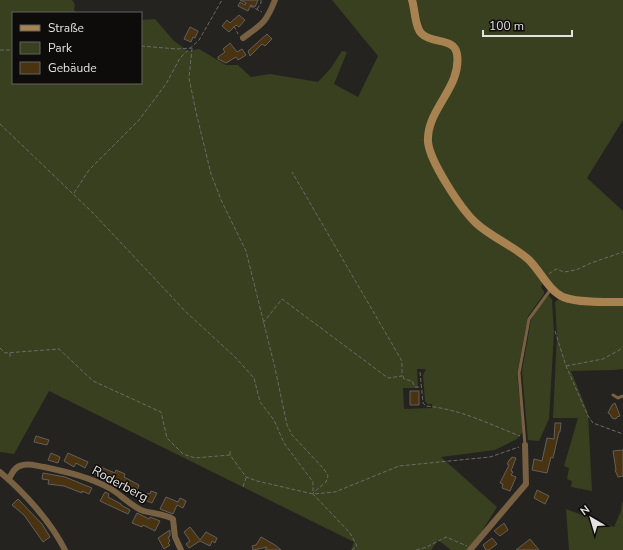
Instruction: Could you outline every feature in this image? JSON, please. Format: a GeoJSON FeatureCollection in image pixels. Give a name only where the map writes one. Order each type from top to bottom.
{"type":"FeatureCollection","features":[{"type":"Feature","properties":{"kind":"street"},"geometry":{"type":"LineString","coordinates":[[241,36],[259,27],[268,16],[275,0]]}},
{"type":"Feature","properties":{"kind":"street"},"geometry":{"type":"LineString","coordinates":[[412,0],[421,34],[428,38],[446,42],[452,46],[457,54],[457,64],[451,86],[431,121],[429,132],[428,143],[432,158],[444,181],[475,222],[529,260],[552,288],[561,296],[572,299],[623,302]]}},
{"type":"Feature","properties":{"kind":"street"},"geometry":{"type":"LineString","coordinates":[[470,549],[526,484],[525,444]]}},
{"type":"Feature","properties":{"kind":"street","name":"Roderberg"},"geometry":{"type":"LineString","coordinates":[[9,480],[15,468],[23,465],[60,470],[88,478],[112,489],[128,503],[142,510],[167,516],[172,519],[181,550]]}},
{"type":"Feature","properties":{"kind":"street"},"geometry":{"type":"LineString","coordinates":[[0,472],[38,510],[62,543],[65,550]]}},
{"type":"Feature","properties":{"kind":"lane"},"geometry":{"type":"LineString","coordinates":[[525,444],[519,373],[529,319],[552,288]]}},
{"type":"Feature","properties":{"kind":"lane"},"geometry":{"type":"LineString","coordinates":[[613,395],[618,398],[623,396]]}},
{"type":"Feature","properties":{"kind":"path"},"geometry":{"type":"LineString","coordinates":[[73,194],[89,170],[139,120],[166,84],[180,58],[199,40],[222,0]]}},
{"type":"Feature","properties":{"kind":"path"},"geometry":{"type":"LineString","coordinates":[[257,10],[261,0]]}},
{"type":"Feature","properties":{"kind":"path"},"geometry":{"type":"LineString","coordinates":[[250,6],[268,16]]}},
{"type":"Feature","properties":{"kind":"path"},"geometry":{"type":"LineString","coordinates":[[234,26],[237,31],[236,34],[241,36]]}},
{"type":"Feature","properties":{"kind":"path"},"geometry":{"type":"LineString","coordinates":[[142,46],[177,49],[192,48]]}},
{"type":"Feature","properties":{"kind":"path"},"geometry":{"type":"LineString","coordinates":[[192,48],[190,78],[196,112],[219,195],[246,251],[275,368],[287,425],[292,435],[324,469],[328,476],[326,482],[313,494]]}},
{"type":"Feature","properties":{"kind":"path"},"geometry":{"type":"LineString","coordinates":[[0,50],[12,50]]}},
{"type":"Feature","properties":{"kind":"path"},"geometry":{"type":"LineString","coordinates":[[0,124],[94,214],[186,312],[234,356],[254,378],[260,402],[274,420],[284,443],[313,482],[313,494],[350,533],[356,546],[352,550]]}},
{"type":"Feature","properties":{"kind":"path"},"geometry":{"type":"LineString","coordinates":[[292,172],[402,361],[402,376]]}},
{"type":"Feature","properties":{"kind":"path"},"geometry":{"type":"LineString","coordinates":[[546,280],[549,273],[556,269],[564,272],[576,270],[623,252]]}},
{"type":"Feature","properties":{"kind":"path"},"geometry":{"type":"LineString","coordinates":[[263,324],[282,299],[388,378],[402,376],[404,379],[412,381],[415,387],[421,387]]}},
{"type":"Feature","properties":{"kind":"path"},"geometry":{"type":"LineString","coordinates":[[555,331],[566,366],[588,416],[593,423],[623,434]]}},
{"type":"Feature","properties":{"kind":"path"},"geometry":{"type":"LineString","coordinates":[[0,348],[5,352],[59,349],[93,381],[161,412]]}},
{"type":"Feature","properties":{"kind":"path"},"geometry":{"type":"LineString","coordinates":[[566,366],[603,359],[623,348]]}},
{"type":"Feature","properties":{"kind":"path"},"geometry":{"type":"LineString","coordinates":[[10,352],[10,357]]}},
{"type":"Feature","properties":{"kind":"path"},"geometry":{"type":"LineString","coordinates":[[420,372],[423,403],[426,406],[439,407],[477,418],[525,438]]}},
{"type":"Feature","properties":{"kind":"path"},"geometry":{"type":"LineString","coordinates":[[161,412],[167,438],[183,454],[195,458],[230,456]]}},
{"type":"Feature","properties":{"kind":"path"},"geometry":{"type":"LineString","coordinates":[[230,450],[230,456],[246,477],[313,494],[335,492],[399,466],[490,457],[525,444]]}},
{"type":"Feature","properties":{"kind":"path"},"geometry":{"type":"LineString","coordinates":[[243,487],[246,477]]}},
{"type":"Feature","properties":{"kind":"path"},"geometry":{"type":"LineString","coordinates":[[416,550],[427,547],[446,537],[470,549]]}},
{"type":"Feature","properties":{"kind":"green space"},"geometry":{"type":"Polygon","coordinates":[[[0,0],[72,0],[75,4],[74,10],[76,12],[12,12],[12,84],[142,84],[142,20],[155,19],[174,41],[188,51],[199,49],[226,65],[238,65],[251,77],[270,74],[318,82],[331,68],[342,51],[347,52],[334,84],[358,97],[378,56],[332,0],[408,0],[417,30],[426,34],[424,32],[415,0],[623,0],[623,120],[587,178],[623,211],[623,369],[571,371],[588,413],[592,491],[571,487],[572,481],[567,479],[569,468],[564,466],[578,418],[553,418],[557,335],[555,302],[559,299],[542,280],[541,288],[544,291],[544,294],[528,316],[517,374],[523,432],[517,439],[495,450],[441,457],[497,507],[470,550],[451,550],[438,540],[431,550],[351,550],[354,542],[49,391],[14,454],[0,452],[0,0]],[[428,35],[443,44],[452,51],[454,55],[454,69],[447,93],[460,52],[455,43],[428,35]],[[417,369],[418,388],[403,388],[404,409],[432,408],[432,404],[428,404],[425,401],[423,375],[426,369],[417,369]]]}},
{"type":"Feature","properties":{"kind":"green space"},"geometry":{"type":"Polygon","coordinates":[[[548,296],[552,300],[554,333],[549,419],[539,441],[528,440],[522,371],[531,320],[548,296]]]}},
{"type":"Feature","properties":{"kind":"green space"},"geometry":{"type":"Polygon","coordinates":[[[622,502],[623,550],[569,550],[566,509],[614,527],[621,511],[622,502]]]}},
{"type":"Feature","properties":{"kind":"building"},"geometry":{"type":"Polygon","coordinates":[[[240,0],[258,0],[255,7],[251,5],[248,11],[238,6],[240,2],[245,5],[246,3],[240,0]]]}},
{"type":"Feature","properties":{"kind":"building"},"geometry":{"type":"Polygon","coordinates":[[[239,15],[245,20],[239,27],[236,25],[229,32],[222,26],[227,20],[230,23],[239,15]]]}},
{"type":"Feature","properties":{"kind":"building"},"geometry":{"type":"Polygon","coordinates":[[[190,27],[198,31],[195,38],[193,37],[191,42],[184,39],[190,27]]]}},
{"type":"Feature","properties":{"kind":"building"},"geometry":{"type":"Polygon","coordinates":[[[267,34],[272,39],[265,46],[262,44],[250,56],[248,51],[267,34]]]}},
{"type":"Feature","properties":{"kind":"building"},"geometry":{"type":"Polygon","coordinates":[[[230,43],[237,52],[242,49],[246,55],[238,60],[236,57],[226,63],[218,59],[218,57],[225,52],[223,49],[230,43]]]}},
{"type":"Feature","properties":{"kind":"building"},"geometry":{"type":"Polygon","coordinates":[[[410,391],[419,391],[419,405],[410,405],[410,391]]]}},
{"type":"Feature","properties":{"kind":"building"},"geometry":{"type":"Polygon","coordinates":[[[615,403],[620,416],[616,419],[612,418],[608,413],[612,405],[615,403]]]}},
{"type":"Feature","properties":{"kind":"building"},"geometry":{"type":"Polygon","coordinates":[[[555,423],[561,423],[560,432],[547,473],[532,470],[534,459],[542,461],[547,438],[554,439],[555,423]]]}},
{"type":"Feature","properties":{"kind":"building"},"geometry":{"type":"Polygon","coordinates":[[[36,436],[49,440],[47,445],[34,442],[36,436]]]}},
{"type":"Feature","properties":{"kind":"building"},"geometry":{"type":"Polygon","coordinates":[[[623,450],[623,476],[618,477],[615,470],[613,451],[623,450]]]}},
{"type":"Feature","properties":{"kind":"building"},"geometry":{"type":"Polygon","coordinates":[[[51,453],[60,457],[58,463],[48,460],[51,453]]]}},
{"type":"Feature","properties":{"kind":"building"},"geometry":{"type":"Polygon","coordinates":[[[68,453],[88,462],[85,468],[76,463],[74,467],[64,461],[68,453]]]}},
{"type":"Feature","properties":{"kind":"building"},"geometry":{"type":"Polygon","coordinates":[[[512,457],[516,458],[511,475],[516,477],[510,491],[502,488],[503,484],[500,483],[509,465],[507,464],[512,457]]]}},
{"type":"Feature","properties":{"kind":"building"},"geometry":{"type":"Polygon","coordinates":[[[98,466],[115,473],[116,470],[125,474],[124,477],[139,485],[136,493],[124,488],[125,487],[109,478],[108,482],[102,479],[103,477],[95,473],[98,466]]]}},
{"type":"Feature","properties":{"kind":"building"},"geometry":{"type":"Polygon","coordinates":[[[43,473],[65,477],[92,488],[89,494],[64,486],[48,484],[49,480],[42,479],[43,473]]]}},
{"type":"Feature","properties":{"kind":"building"},"geometry":{"type":"Polygon","coordinates":[[[537,490],[549,496],[545,504],[534,498],[537,490]]]}},
{"type":"Feature","properties":{"kind":"building"},"geometry":{"type":"Polygon","coordinates":[[[151,491],[157,493],[152,503],[145,500],[148,493],[150,494],[151,491]]]}},
{"type":"Feature","properties":{"kind":"building"},"geometry":{"type":"Polygon","coordinates":[[[105,492],[109,494],[108,497],[130,510],[128,514],[100,501],[105,492]]]}},
{"type":"Feature","properties":{"kind":"building"},"geometry":{"type":"Polygon","coordinates":[[[166,497],[178,502],[180,498],[186,501],[183,508],[177,505],[173,514],[160,509],[166,497]]]}},
{"type":"Feature","properties":{"kind":"building"},"geometry":{"type":"Polygon","coordinates":[[[18,499],[42,524],[50,537],[43,542],[24,515],[12,505],[18,499]]]}},
{"type":"Feature","properties":{"kind":"building"},"geometry":{"type":"Polygon","coordinates":[[[137,513],[149,519],[150,517],[160,521],[155,531],[143,525],[142,527],[132,523],[137,513]]]}},
{"type":"Feature","properties":{"kind":"building"},"geometry":{"type":"Polygon","coordinates":[[[504,523],[508,530],[500,536],[494,531],[504,523]]]}},
{"type":"Feature","properties":{"kind":"building"},"geometry":{"type":"Polygon","coordinates":[[[190,527],[200,540],[206,532],[217,538],[215,543],[212,541],[210,546],[200,541],[189,548],[186,544],[190,541],[184,532],[190,527]]]}},
{"type":"Feature","properties":{"kind":"building"},"geometry":{"type":"Polygon","coordinates":[[[170,530],[170,536],[168,537],[170,541],[168,543],[170,545],[164,549],[158,538],[170,530]]]}},
{"type":"Feature","properties":{"kind":"building"},"geometry":{"type":"Polygon","coordinates":[[[261,537],[281,550],[265,550],[267,547],[253,550],[252,546],[256,545],[261,537]]]}},
{"type":"Feature","properties":{"kind":"building"},"geometry":{"type":"Polygon","coordinates":[[[492,538],[497,544],[489,550],[486,550],[483,545],[492,538]]]}},
{"type":"Feature","properties":{"kind":"building"},"geometry":{"type":"Polygon","coordinates":[[[530,539],[539,550],[516,550],[530,539]]]}}]}
